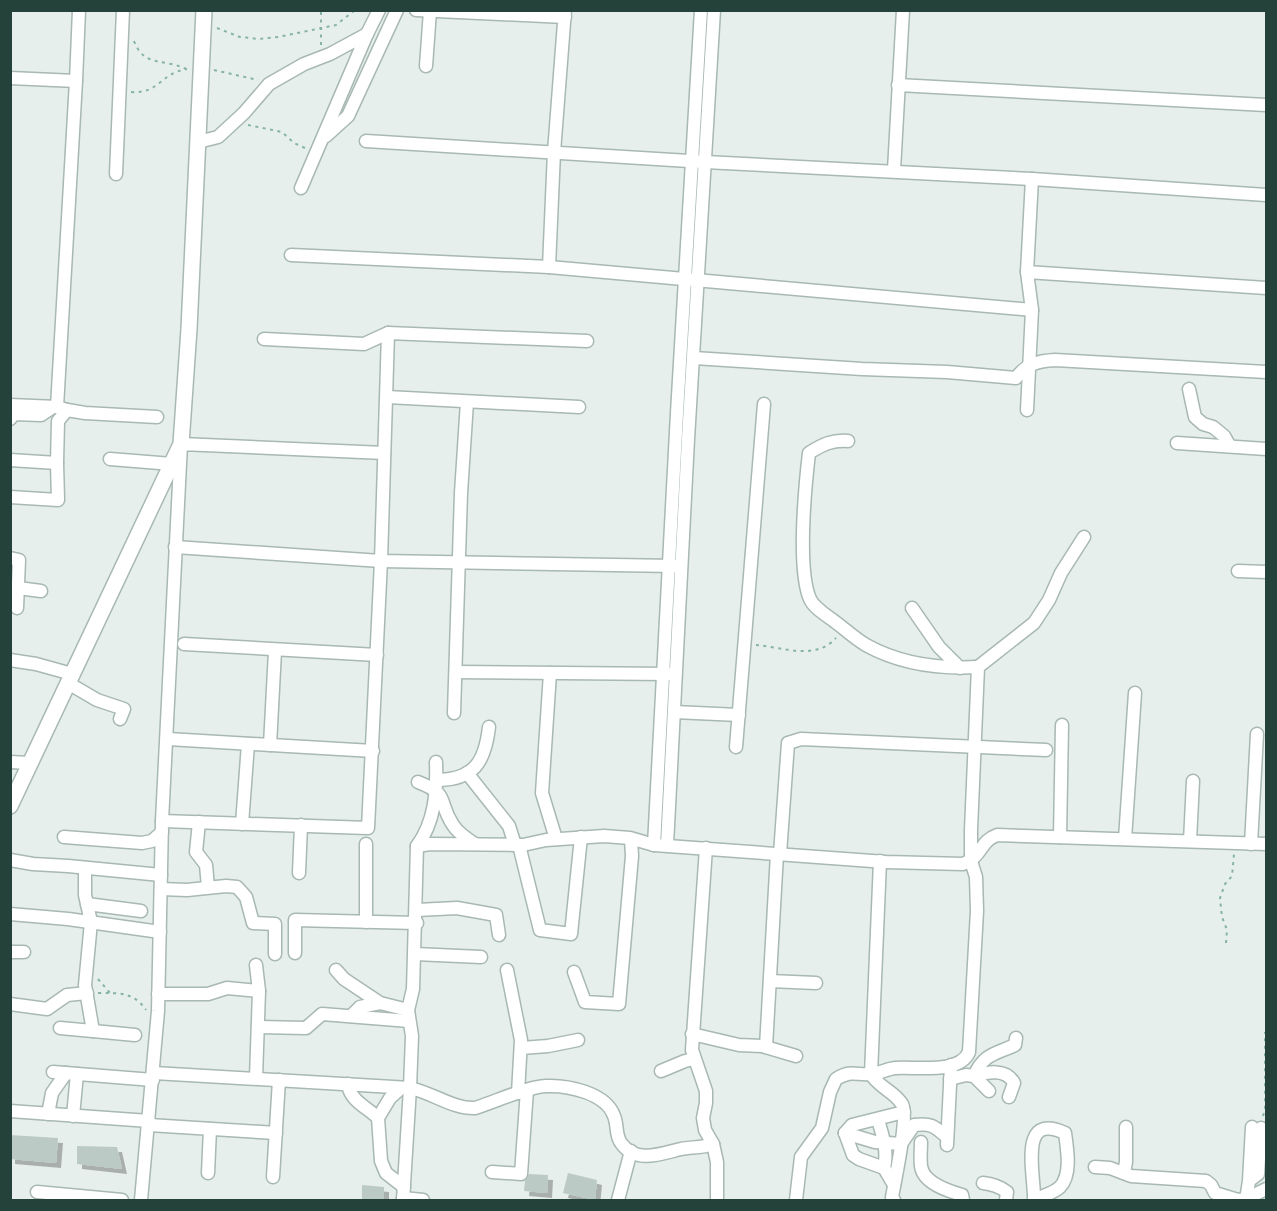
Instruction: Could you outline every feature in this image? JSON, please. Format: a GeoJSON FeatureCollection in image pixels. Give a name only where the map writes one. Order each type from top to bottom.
{"type":"FeatureCollection","features":[{"type":"Feature","properties":{"kind":"street"},"geometry":{"type":"LineString","coordinates":[[10,497],[58,500],[58,421],[79,10]]}},
{"type":"Feature","properties":{"kind":"street"},"geometry":{"type":"LineString","coordinates":[[116,174],[123,10]]}},
{"type":"Feature","properties":{"kind":"street"},"geometry":{"type":"LineString","coordinates":[[301,188],[379,10]]}},
{"type":"Feature","properties":{"kind":"street"},"geometry":{"type":"LineString","coordinates":[[322,140],[348,116],[398,10]]}},
{"type":"Feature","properties":{"kind":"street"},"geometry":{"type":"LineString","coordinates":[[416,10],[565,14],[554,152],[549,267]]}},
{"type":"Feature","properties":{"kind":"street"},"geometry":{"type":"LineString","coordinates":[[660,845],[698,162],[701,10]]}},
{"type":"Feature","properties":{"kind":"street"},"geometry":{"type":"LineString","coordinates":[[698,162],[714,10]]}},
{"type":"Feature","properties":{"kind":"street"},"geometry":{"type":"LineString","coordinates":[[894,170],[903,10]]}},
{"type":"Feature","properties":{"kind":"street"},"geometry":{"type":"LineString","coordinates":[[426,66],[430,11]]}},
{"type":"Feature","properties":{"kind":"street"},"geometry":{"type":"LineString","coordinates":[[141,1200],[157,1024],[162,827],[204,17]]}},
{"type":"Feature","properties":{"kind":"street"},"geometry":{"type":"LineString","coordinates":[[198,142],[218,137],[235,122],[269,84],[304,64],[367,34]]}},
{"type":"Feature","properties":{"kind":"street"},"geometry":{"type":"LineString","coordinates":[[10,78],[76,81]]}},
{"type":"Feature","properties":{"kind":"street"},"geometry":{"type":"LineString","coordinates":[[898,85],[1266,105]]}},
{"type":"Feature","properties":{"kind":"street"},"geometry":{"type":"LineString","coordinates":[[366,141],[698,162],[894,170],[1266,195]]}},
{"type":"Feature","properties":{"kind":"street"},"geometry":{"type":"LineString","coordinates":[[1027,410],[1032,310],[1027,272],[1032,179]]}},
{"type":"Feature","properties":{"kind":"street"},"geometry":{"type":"LineString","coordinates":[[291,255],[549,267],[1032,310]]}},
{"type":"Feature","properties":{"kind":"street"},"geometry":{"type":"LineString","coordinates":[[1027,272],[1266,288]]}},
{"type":"Feature","properties":{"kind":"street"},"geometry":{"type":"LineString","coordinates":[[676,566],[694,358],[691,279]]}},
{"type":"Feature","properties":{"kind":"street"},"geometry":{"type":"LineString","coordinates":[[64,837],[142,843],[152,841],[162,827],[199,822],[368,828],[381,561],[388,333]]}},
{"type":"Feature","properties":{"kind":"street"},"geometry":{"type":"LineString","coordinates":[[264,339],[364,344],[388,333],[587,341]]}},
{"type":"Feature","properties":{"kind":"street"},"geometry":{"type":"LineString","coordinates":[[694,358],[1016,378],[1022,369],[1029,365],[1055,360],[1266,372]]}},
{"type":"Feature","properties":{"kind":"street"},"geometry":{"type":"LineString","coordinates":[[1189,389],[1195,417],[1224,436],[1229,445]]}},
{"type":"Feature","properties":{"kind":"street"},"geometry":{"type":"LineString","coordinates":[[387,397],[579,407]]}},
{"type":"Feature","properties":{"kind":"street"},"geometry":{"type":"LineString","coordinates":[[454,713],[458,562],[467,402]]}},
{"type":"Feature","properties":{"kind":"street"},"geometry":{"type":"LineString","coordinates":[[736,747],[764,404]]}},
{"type":"Feature","properties":{"kind":"street"},"geometry":{"type":"LineString","coordinates":[[10,405],[59,408],[85,413],[157,417]]}},
{"type":"Feature","properties":{"kind":"street"},"geometry":{"type":"LineString","coordinates":[[10,419],[14,414],[41,415],[59,408]]}},
{"type":"Feature","properties":{"kind":"street"},"geometry":{"type":"LineString","coordinates":[[1201,422],[1202,445]]}},
{"type":"Feature","properties":{"kind":"street"},"geometry":{"type":"LineString","coordinates":[[848,441],[836,440],[823,444],[809,453],[804,516],[806,580],[811,601],[843,629],[866,645],[901,659],[934,666],[978,667],[1034,623],[1084,537]]}},
{"type":"Feature","properties":{"kind":"street"},"geometry":{"type":"LineString","coordinates":[[1178,443],[1266,449]]}},
{"type":"Feature","properties":{"kind":"street"},"geometry":{"type":"LineString","coordinates":[[181,444],[384,453]]}},
{"type":"Feature","properties":{"kind":"street"},"geometry":{"type":"LineString","coordinates":[[10,806],[181,444]]}},
{"type":"Feature","properties":{"kind":"street"},"geometry":{"type":"LineString","coordinates":[[110,459],[172,464]]}},
{"type":"Feature","properties":{"kind":"street"},"geometry":{"type":"LineString","coordinates":[[10,460],[57,463]]}},
{"type":"Feature","properties":{"kind":"street"},"geometry":{"type":"LineString","coordinates":[[176,547],[381,561],[676,566]]}},
{"type":"Feature","properties":{"kind":"street"},"geometry":{"type":"LineString","coordinates":[[10,558],[19,560],[16,608]]}},
{"type":"Feature","properties":{"kind":"street"},"geometry":{"type":"LineString","coordinates":[[1238,571],[1266,572]]}},
{"type":"Feature","properties":{"kind":"street"},"geometry":{"type":"LineString","coordinates":[[18,588],[41,591]]}},
{"type":"Feature","properties":{"kind":"street"},"geometry":{"type":"LineString","coordinates":[[912,608],[939,647],[960,668]]}},
{"type":"Feature","properties":{"kind":"street"},"geometry":{"type":"LineString","coordinates":[[184,644],[275,651],[377,655]]}},
{"type":"Feature","properties":{"kind":"street"},"geometry":{"type":"LineString","coordinates":[[270,745],[275,651]]}},
{"type":"Feature","properties":{"kind":"street"},"geometry":{"type":"LineString","coordinates":[[10,660],[36,664],[70,679],[97,700],[124,709],[120,719]]}},
{"type":"Feature","properties":{"kind":"street"},"geometry":{"type":"LineString","coordinates":[[796,1200],[801,1157],[822,1128],[830,1092],[836,1079],[851,1072],[871,1074],[895,1068],[938,1069],[967,1057],[970,1045],[977,911],[976,876],[971,861],[978,667]]}},
{"type":"Feature","properties":{"kind":"street"},"geometry":{"type":"LineString","coordinates":[[456,672],[670,674]]}},
{"type":"Feature","properties":{"kind":"street"},"geometry":{"type":"LineString","coordinates":[[550,673],[542,793],[556,839]]}},
{"type":"Feature","properties":{"kind":"street"},"geometry":{"type":"LineString","coordinates":[[660,845],[674,712],[670,674]]}},
{"type":"Feature","properties":{"kind":"street"},"geometry":{"type":"LineString","coordinates":[[1125,839],[1135,693]]}},
{"type":"Feature","properties":{"kind":"street"},"geometry":{"type":"LineString","coordinates":[[674,712],[739,715]]}},
{"type":"Feature","properties":{"kind":"street"},"geometry":{"type":"LineString","coordinates":[[1060,837],[1062,725]]}},
{"type":"Feature","properties":{"kind":"street"},"geometry":{"type":"LineString","coordinates":[[418,782],[436,784],[467,773],[480,762],[486,750],[489,728]]}},
{"type":"Feature","properties":{"kind":"street"},"geometry":{"type":"LineString","coordinates":[[1251,844],[1257,734]]}},
{"type":"Feature","properties":{"kind":"street"},"geometry":{"type":"LineString","coordinates":[[168,739],[373,751]]}},
{"type":"Feature","properties":{"kind":"street"},"geometry":{"type":"LineString","coordinates":[[766,1047],[788,743],[801,739],[1046,750]]}},
{"type":"Feature","properties":{"kind":"street"},"geometry":{"type":"LineString","coordinates":[[242,824],[248,744]]}},
{"type":"Feature","properties":{"kind":"street"},"geometry":{"type":"LineString","coordinates":[[10,762],[30,763]]}},
{"type":"Feature","properties":{"kind":"street"},"geometry":{"type":"LineString","coordinates":[[404,1195],[406,1088],[412,1036],[408,1015],[413,989],[417,917],[417,846],[426,835],[432,819],[436,762]]}},
{"type":"Feature","properties":{"kind":"street"},"geometry":{"type":"LineString","coordinates":[[467,773],[509,826],[517,845],[540,930],[571,934],[580,837]]}},
{"type":"Feature","properties":{"kind":"street"},"geometry":{"type":"LineString","coordinates":[[1190,841],[1193,781]]}},
{"type":"Feature","properties":{"kind":"street"},"geometry":{"type":"LineString","coordinates":[[436,784],[453,825],[462,836],[475,844]]}},
{"type":"Feature","properties":{"kind":"street"},"geometry":{"type":"LineString","coordinates":[[199,822],[196,852],[206,865],[208,886]]}},
{"type":"Feature","properties":{"kind":"street"},"geometry":{"type":"LineString","coordinates":[[299,873],[301,825]]}},
{"type":"Feature","properties":{"kind":"street"},"geometry":{"type":"LineString","coordinates":[[417,846],[430,844],[517,845],[556,839],[604,836],[631,838],[660,845],[880,861],[963,864],[974,860],[989,838],[997,835],[1266,844]]}},
{"type":"Feature","properties":{"kind":"street"},"geometry":{"type":"LineString","coordinates":[[574,972],[585,1002],[619,1004],[632,855],[631,838]]}},
{"type":"Feature","properties":{"kind":"street"},"geometry":{"type":"LineString","coordinates":[[366,844],[366,922]]}},
{"type":"Feature","properties":{"kind":"street"},"geometry":{"type":"LineString","coordinates":[[706,848],[692,1050],[706,1091],[703,1118],[717,1162],[717,1200]]}},
{"type":"Feature","properties":{"kind":"street"},"geometry":{"type":"LineString","coordinates":[[10,860],[161,875]]}},
{"type":"Feature","properties":{"kind":"street"},"geometry":{"type":"LineString","coordinates":[[880,861],[871,1074],[876,1082],[902,1104],[904,1112],[892,1197],[894,1200]]}},
{"type":"Feature","properties":{"kind":"street"},"geometry":{"type":"LineString","coordinates":[[85,868],[84,881],[91,922],[86,985],[93,1031]]}},
{"type":"Feature","properties":{"kind":"street"},"geometry":{"type":"LineString","coordinates":[[160,889],[237,887],[246,897],[253,923],[275,924],[275,954]]}},
{"type":"Feature","properties":{"kind":"street"},"geometry":{"type":"LineString","coordinates":[[87,904],[141,912]]}},
{"type":"Feature","properties":{"kind":"street"},"geometry":{"type":"LineString","coordinates":[[295,953],[295,920],[366,922],[417,917],[457,908],[496,915],[499,936]]}},
{"type":"Feature","properties":{"kind":"street"},"geometry":{"type":"LineString","coordinates":[[10,914],[160,932]]}},
{"type":"Feature","properties":{"kind":"street"},"geometry":{"type":"LineString","coordinates":[[10,952],[24,952]]}},
{"type":"Feature","properties":{"kind":"street"},"geometry":{"type":"LineString","coordinates":[[415,954],[481,957]]}},
{"type":"Feature","properties":{"kind":"street"},"geometry":{"type":"LineString","coordinates":[[336,970],[344,979],[380,1003],[408,1015]]}},
{"type":"Feature","properties":{"kind":"street"},"geometry":{"type":"LineString","coordinates":[[492,1172],[522,1174],[521,1040],[507,970]]}},
{"type":"Feature","properties":{"kind":"street"},"geometry":{"type":"LineString","coordinates":[[242,989],[257,971],[259,991],[256,1078]]}},
{"type":"Feature","properties":{"kind":"street"},"geometry":{"type":"LineString","coordinates":[[770,981],[816,983]]}},
{"type":"Feature","properties":{"kind":"street"},"geometry":{"type":"LineString","coordinates":[[158,994],[208,994],[227,988],[259,991]]}},
{"type":"Feature","properties":{"kind":"street"},"geometry":{"type":"LineString","coordinates":[[10,1004],[47,1009],[67,995],[87,993]]}},
{"type":"Feature","properties":{"kind":"street"},"geometry":{"type":"LineString","coordinates":[[351,1016],[360,1007],[380,1003]]}},
{"type":"Feature","properties":{"kind":"street"},"geometry":{"type":"LineString","coordinates":[[258,1027],[306,1028],[322,1014],[408,1015]]}},
{"type":"Feature","properties":{"kind":"street"},"geometry":{"type":"LineString","coordinates":[[60,1028],[135,1035]]}},
{"type":"Feature","properties":{"kind":"street"},"geometry":{"type":"LineString","coordinates":[[692,1034],[739,1045],[766,1047],[796,1056]]}},
{"type":"Feature","properties":{"kind":"street"},"geometry":{"type":"LineString","coordinates":[[974,1076],[984,1059],[995,1052],[1015,1045],[1016,1038]]}},
{"type":"Feature","properties":{"kind":"street"},"geometry":{"type":"LineString","coordinates":[[520,1047],[548,1046],[578,1040]]}},
{"type":"Feature","properties":{"kind":"street"},"geometry":{"type":"LineString","coordinates":[[661,1071],[694,1059]]}},
{"type":"Feature","properties":{"kind":"street"},"geometry":{"type":"LineString","coordinates":[[901,1144],[914,1125],[931,1124],[947,1141],[951,1065]]}},
{"type":"Feature","properties":{"kind":"street"},"geometry":{"type":"LineString","coordinates":[[950,1079],[987,1072],[1011,1076],[1014,1083],[1009,1097]]}},
{"type":"Feature","properties":{"kind":"street"},"geometry":{"type":"LineString","coordinates":[[65,1073],[256,1078],[406,1088],[423,1091],[460,1108],[475,1108],[522,1091],[553,1086],[583,1091],[611,1109],[615,1117],[617,1136],[621,1143],[638,1155],[652,1156],[713,1144]]}},
{"type":"Feature","properties":{"kind":"street"},"geometry":{"type":"LineString","coordinates":[[48,1114],[52,1093],[65,1073]]}},
{"type":"Feature","properties":{"kind":"street"},"geometry":{"type":"LineString","coordinates":[[65,1073],[73,1116]]}},
{"type":"Feature","properties":{"kind":"street"},"geometry":{"type":"LineString","coordinates":[[974,1076],[989,1091]]}},
{"type":"Feature","properties":{"kind":"street"},"geometry":{"type":"LineString","coordinates":[[273,1177],[279,1080]]}},
{"type":"Feature","properties":{"kind":"street"},"geometry":{"type":"LineString","coordinates":[[348,1084],[349,1092],[354,1099],[378,1118]]}},
{"type":"Feature","properties":{"kind":"street"},"geometry":{"type":"LineString","coordinates":[[406,1088],[390,1098],[378,1118],[384,1167],[386,1173],[404,1195],[423,1200]]}},
{"type":"Feature","properties":{"kind":"street"},"geometry":{"type":"LineString","coordinates":[[10,1111],[210,1129],[276,1132]]}},
{"type":"Feature","properties":{"kind":"street"},"geometry":{"type":"LineString","coordinates":[[845,1133],[852,1125],[904,1112]]}},
{"type":"Feature","properties":{"kind":"street"},"geometry":{"type":"LineString","coordinates":[[878,1120],[885,1143],[884,1168]]}},
{"type":"Feature","properties":{"kind":"street"},"geometry":{"type":"LineString","coordinates":[[1124,1173],[1126,1127]]}},
{"type":"Feature","properties":{"kind":"street"},"geometry":{"type":"LineString","coordinates":[[1054,1128],[1065,1133],[1066,1179],[1060,1188],[1034,1200],[1033,1139],[1038,1131],[1054,1128]]}},
{"type":"Feature","properties":{"kind":"street"},"geometry":{"type":"LineString","coordinates":[[1246,1200],[1257,1128]]}},
{"type":"Feature","properties":{"kind":"street"},"geometry":{"type":"LineString","coordinates":[[208,1173],[210,1129]]}},
{"type":"Feature","properties":{"kind":"street"},"geometry":{"type":"LineString","coordinates":[[845,1133],[885,1143],[901,1144]]}},
{"type":"Feature","properties":{"kind":"street"},"geometry":{"type":"LineString","coordinates":[[845,1133],[853,1155],[884,1168],[894,1185]]}},
{"type":"Feature","properties":{"kind":"street"},"geometry":{"type":"LineString","coordinates":[[921,1142],[921,1167],[924,1176],[962,1195],[963,1200]]}},
{"type":"Feature","properties":{"kind":"street"},"geometry":{"type":"LineString","coordinates":[[618,1200],[631,1151]]}},
{"type":"Feature","properties":{"kind":"street"},"geometry":{"type":"LineString","coordinates":[[1095,1167],[1131,1176],[1206,1181],[1215,1193],[1238,1200],[1246,1200],[1266,1189]]}},
{"type":"Feature","properties":{"kind":"street"},"geometry":{"type":"LineString","coordinates":[[983,1183],[1001,1187],[1007,1192],[1005,1200]]}},
{"type":"Feature","properties":{"kind":"street"},"geometry":{"type":"LineString","coordinates":[[37,1192],[122,1200]]}},
{"type":"Feature","properties":{"kind":"path"},"geometry":{"type":"LineString","coordinates":[[321,10],[321,57]]}},
{"type":"Feature","properties":{"kind":"path"},"geometry":{"type":"LineString","coordinates":[[204,17],[240,37],[259,39],[336,25],[355,10]]}},
{"type":"Feature","properties":{"kind":"path"},"geometry":{"type":"LineString","coordinates":[[122,37],[134,39],[140,54],[148,59],[176,64],[186,69]]}},
{"type":"Feature","properties":{"kind":"path"},"geometry":{"type":"LineString","coordinates":[[119,91],[147,92],[168,75],[186,69],[201,69],[250,77],[269,84]]}},
{"type":"Feature","properties":{"kind":"path"},"geometry":{"type":"LineString","coordinates":[[235,122],[282,132],[294,143],[316,153]]}},
{"type":"Feature","properties":{"kind":"path"},"geometry":{"type":"LineString","coordinates":[[744,645],[778,646],[806,652],[822,649],[843,629]]}},
{"type":"Feature","properties":{"kind":"path"},"geometry":{"type":"LineString","coordinates":[[1226,944],[1227,930],[1222,917],[1220,898],[1225,884],[1232,876],[1234,856],[1230,843]]}},
{"type":"Feature","properties":{"kind":"path"},"geometry":{"type":"LineString","coordinates":[[87,993],[130,995],[140,1001],[157,1024]]}},
{"type":"Feature","properties":{"kind":"path"},"geometry":{"type":"LineString","coordinates":[[1257,1128],[1265,1110],[1265,1032]]}},
{"type":"Feature","properties":{"kind":"building"},"geometry":{"type":"Polygon","coordinates":[[[10,1135],[58,1138],[56,1163],[10,1159],[10,1135]]]}},
{"type":"Feature","properties":{"kind":"building"},"geometry":{"type":"Polygon","coordinates":[[[77,1146],[117,1147],[122,1169],[77,1164],[77,1146]]]}},
{"type":"Feature","properties":{"kind":"building"},"geometry":{"type":"Polygon","coordinates":[[[568,1173],[597,1180],[595,1200],[563,1193],[568,1173]]]}},
{"type":"Feature","properties":{"kind":"building"},"geometry":{"type":"Polygon","coordinates":[[[529,1174],[548,1175],[547,1193],[524,1191],[525,1181],[529,1174]]]}},
{"type":"Feature","properties":{"kind":"building"},"geometry":{"type":"Polygon","coordinates":[[[362,1185],[384,1187],[384,1200],[362,1200],[362,1185]]]}}]}
